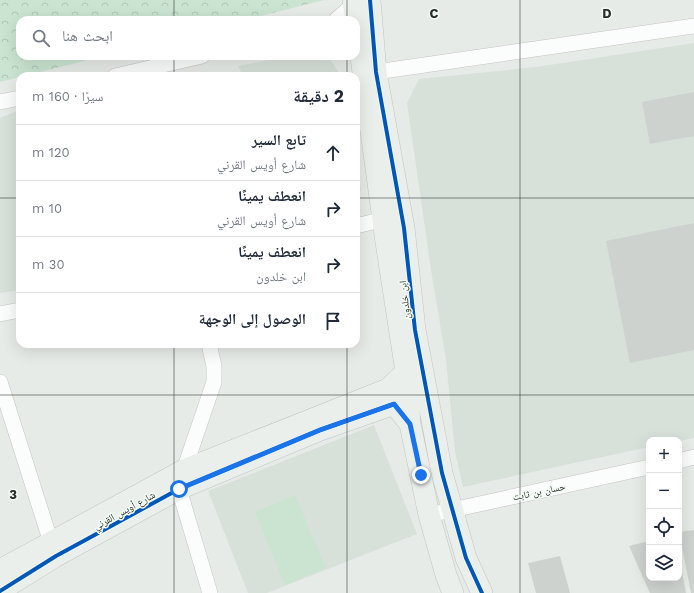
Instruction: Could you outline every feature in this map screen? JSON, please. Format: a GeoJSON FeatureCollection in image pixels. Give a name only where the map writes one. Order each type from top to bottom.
{"type":"FeatureCollection","features":[{"type":"Feature","properties":{"kind":"street"},"geometry":{"type":"LineString","coordinates":[[344,16],[363,6]]}},
{"type":"Feature","properties":{"kind":"street","name":"ابن خلدون"},"geometry":{"type":"LineString","coordinates":[[363,6],[404,228],[415,330],[442,473],[466,558],[482,593]]}},
{"type":"Feature","properties":{"kind":"street","name":"ابن خلدون"},"geometry":{"type":"LineString","coordinates":[[363,6],[384,218],[406,372],[410,424],[429,515],[446,576],[454,593]]}},
{"type":"Feature","properties":{"kind":"street"},"geometry":{"type":"LineString","coordinates":[[376,72],[694,26]]}},
{"type":"Feature","properties":{"kind":"street"},"geometry":{"type":"LineString","coordinates":[[132,72],[185,60]]}},
{"type":"Feature","properties":{"kind":"street"},"geometry":{"type":"LineString","coordinates":[[0,102],[16,99]]}},
{"type":"Feature","properties":{"kind":"street"},"geometry":{"type":"LineString","coordinates":[[360,225],[384,218]]}},
{"type":"Feature","properties":{"kind":"street"},"geometry":{"type":"LineString","coordinates":[[0,314],[16,311]]}},
{"type":"Feature","properties":{"kind":"street"},"geometry":{"type":"LineString","coordinates":[[210,348],[214,366],[214,382],[181,479],[210,593]]}},
{"type":"Feature","properties":{"kind":"street","name":"شارع أويس القرني"},"geometry":{"type":"LineString","coordinates":[[0,570],[53,549],[181,479],[388,390],[406,372]]}},
{"type":"Feature","properties":{"kind":"street"},"geometry":{"type":"LineString","coordinates":[[1,386],[53,549]]}},
{"type":"Feature","properties":{"kind":"street","name":"شارع أويس القرني"},"geometry":{"type":"LineString","coordinates":[[181,479],[394,404],[410,424]]}},
{"type":"Feature","properties":{"kind":"street"},"geometry":{"type":"LineString","coordinates":[[682,460],[694,457]]}},
{"type":"Feature","properties":{"kind":"street","name":"حسان بن ثابت"},"geometry":{"type":"LineString","coordinates":[[429,515],[646,468]]}},
{"type":"Feature","properties":{"kind":"street","name":"شارع أويس القرني"},"geometry":{"type":"LineString","coordinates":[[0,591],[53,549]]}},
{"type":"Feature","properties":{"kind":"shaded area"},"geometry":{"type":"Polygon","coordinates":[[[694,43],[694,438],[682,440],[682,437],[646,437],[646,448],[463,487],[455,452],[446,360],[431,270],[407,103],[419,79],[536,67],[694,43]]]}},
{"type":"Feature","properties":{"kind":"shaded area"},"geometry":{"type":"Polygon","coordinates":[[[269,60],[331,60],[338,72],[241,72],[238,66],[269,60]]]}},
{"type":"Feature","properties":{"kind":"shaded area"},"geometry":{"type":"Polygon","coordinates":[[[16,112],[16,291],[0,293],[0,118],[16,112]]]}},
{"type":"Feature","properties":{"kind":"shaded area"},"geometry":{"type":"Polygon","coordinates":[[[374,425],[417,534],[267,593],[248,593],[208,491],[374,425]]]}},
{"type":"Feature","properties":{"kind":"green space"},"geometry":{"type":"Polygon","coordinates":[[[0,0],[324,0],[261,16],[16,16],[16,60],[88,60],[40,72],[16,72],[16,78],[0,82],[0,0]]]}},
{"type":"Feature","properties":{"kind":"green space"},"geometry":{"type":"Polygon","coordinates":[[[295,495],[326,568],[285,585],[255,512],[295,495]]]}},
{"type":"Feature","properties":{"kind":"building"},"geometry":{"type":"Polygon","coordinates":[[[694,92],[694,136],[650,144],[642,102],[694,92]]]}},
{"type":"Feature","properties":{"kind":"building"},"geometry":{"type":"Polygon","coordinates":[[[694,223],[694,350],[630,363],[606,241],[694,223]]]}},
{"type":"Feature","properties":{"kind":"building"},"geometry":{"type":"Polygon","coordinates":[[[694,530],[694,593],[691,593],[682,547],[682,532],[694,530]]]}},
{"type":"Feature","properties":{"kind":"building"},"geometry":{"type":"Polygon","coordinates":[[[646,542],[646,581],[682,581],[682,572],[686,593],[650,593],[629,546],[646,542]]]}},
{"type":"Feature","properties":{"kind":"building"},"geometry":{"type":"Polygon","coordinates":[[[560,556],[570,593],[536,593],[528,563],[560,556]]]}},
{"type":"Feature","properties":{"kind":"cycle path"},"geometry":{"type":"LineString","coordinates":[[370,0],[376,72],[404,228],[415,330],[442,473],[466,558],[482,593]]}},
{"type":"Feature","properties":{"kind":"cycle path"},"geometry":{"type":"LineString","coordinates":[[0,591],[56,556],[179,489],[320,430],[394,404],[410,424]]}},
{"type":"Feature","properties":{"kind":"route"},"geometry":{"type":"LineString","coordinates":[[179,489],[320,430],[394,404],[410,424],[421,475]]}}]}
